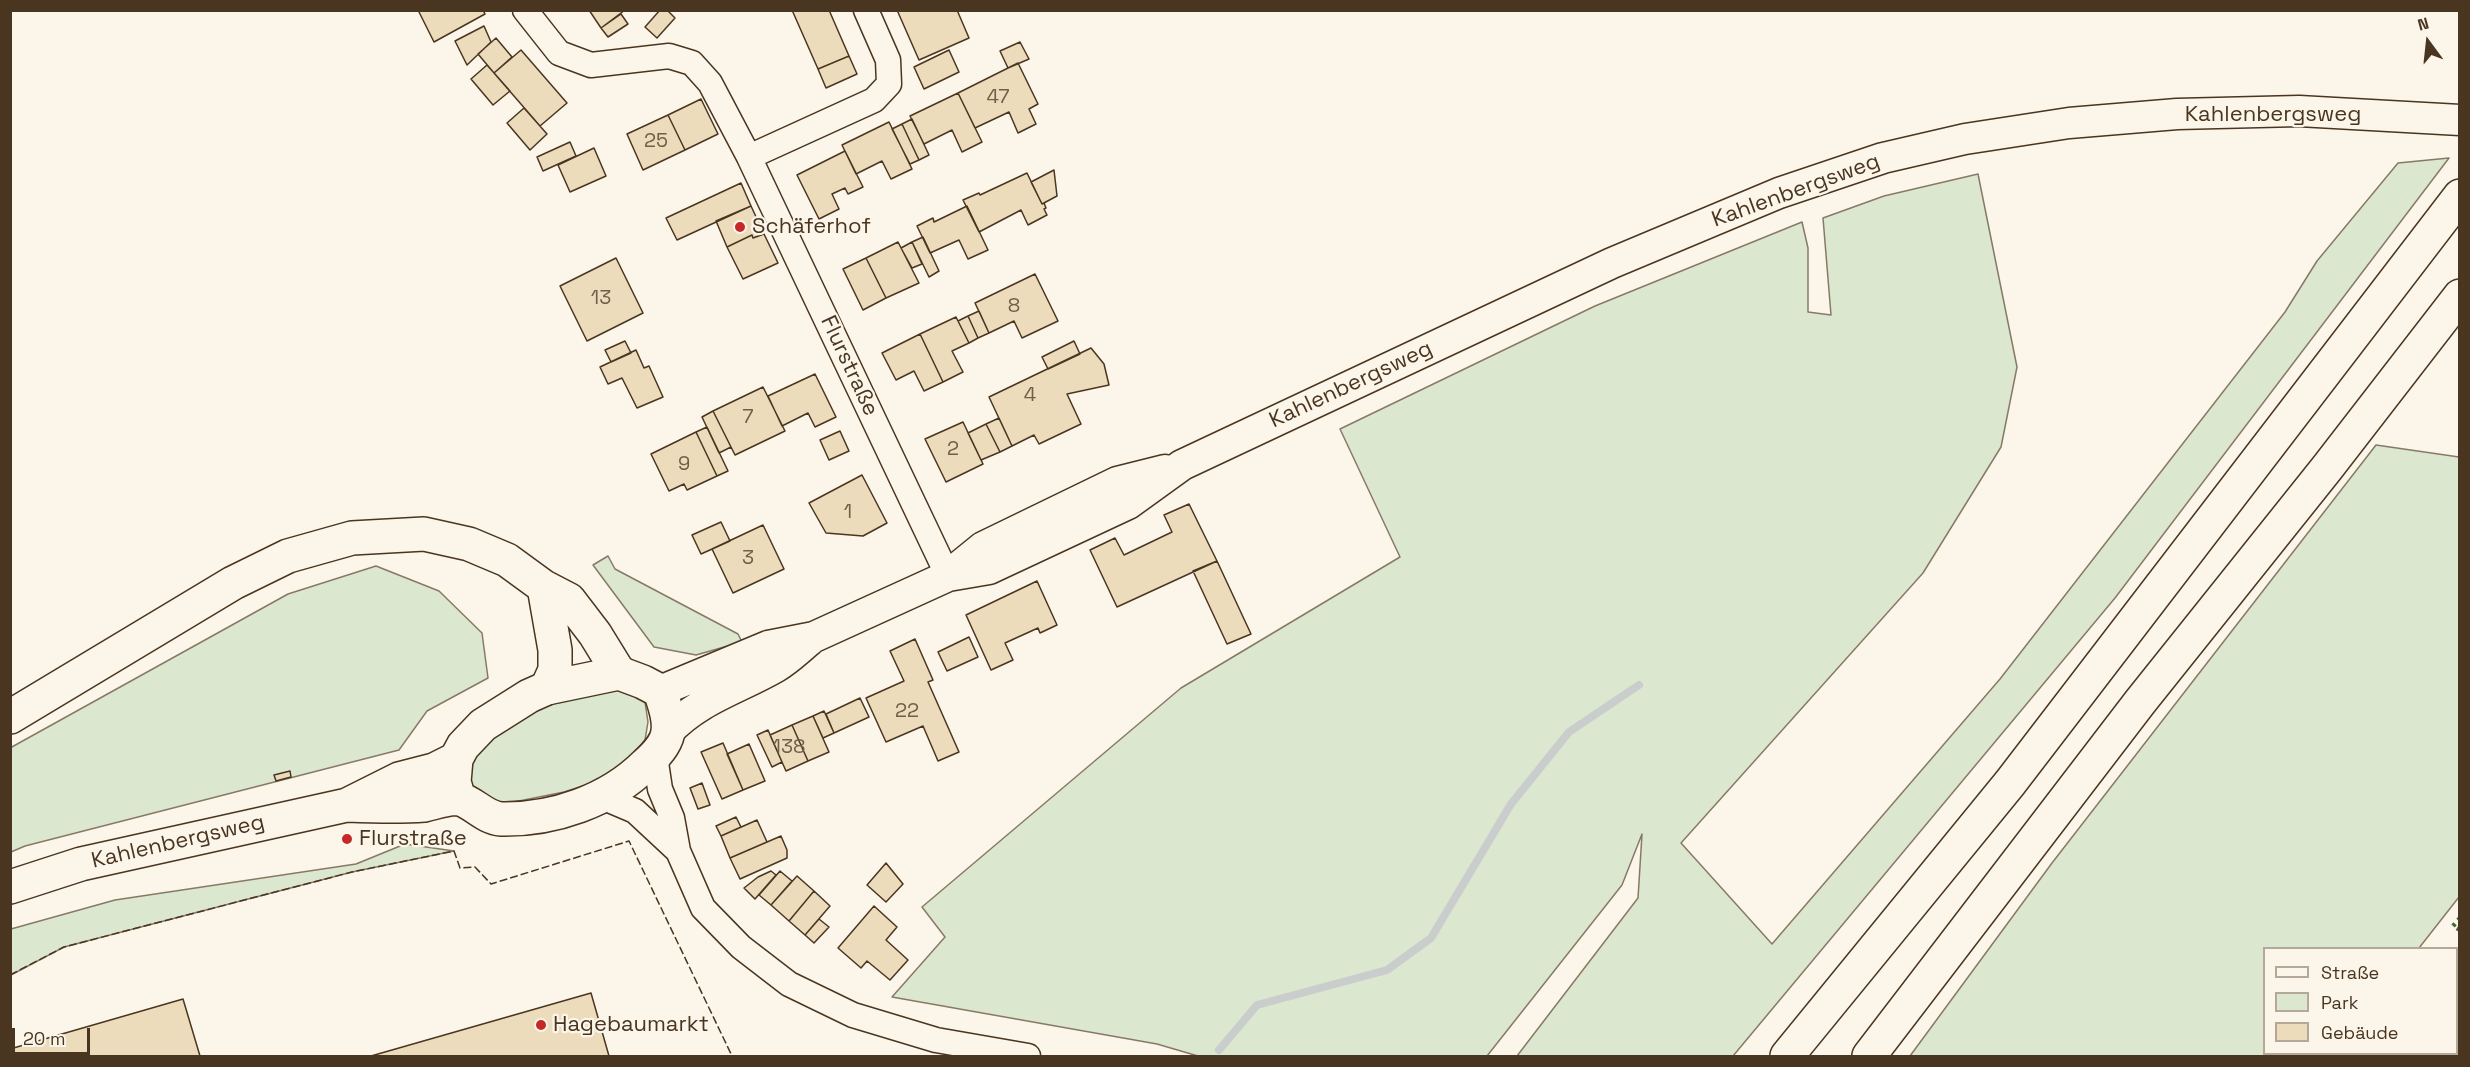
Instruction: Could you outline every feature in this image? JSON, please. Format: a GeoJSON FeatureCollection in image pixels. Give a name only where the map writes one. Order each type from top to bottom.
{"type":"FeatureCollection","features":[{"type":"Feature","properties":{"kind":"main road"},"geometry":{"type":"LineString","coordinates":[[1786,1056],[2010,783],[2460,196]]}},
{"type":"Feature","properties":{"kind":"main road"},"geometry":{"type":"LineString","coordinates":[[1869,1056],[2140,702],[2327,468],[2460,296]]}},
{"type":"Feature","properties":{"kind":"main road"},"geometry":{"type":"LineString","coordinates":[[10,717],[233,583],[288,556],[351,538],[424,534],[469,544],[507,560],[544,587],[569,600],[595,634],[619,673]]}},
{"type":"Feature","properties":{"kind":"main road"},"geometry":{"type":"LineString","coordinates":[[544,587],[555,650],[555,670],[547,688]]}},
{"type":"Feature","properties":{"kind":"main road"},"geometry":{"type":"LineString","coordinates":[[459,799],[454,782],[456,759],[463,746],[483,724],[529,696],[547,688],[619,673],[643,682],[660,691],[668,716],[661,744]]}},
{"type":"Feature","properties":{"kind":"main road","name":"Kahlenbergsweg"},"geometry":{"type":"LineString","coordinates":[[10,886],[81,864],[347,805],[398,806],[459,799],[498,819],[549,813],[602,797],[631,779],[661,744]]}},
{"type":"Feature","properties":{"kind":"main road","name":"Kahlenbergsweg"},"geometry":{"type":"LineString","coordinates":[[347,805],[399,779],[434,770],[456,759]]}},
{"type":"Feature","properties":{"kind":"street","name":"Flurstraße"},"geometry":{"type":"LineString","coordinates":[[525,10],[560,53],[591,65],[669,56],[692,63],[710,83],[749,157],[948,576]]}},
{"type":"Feature","properties":{"kind":"street"},"geometry":{"type":"LineString","coordinates":[[749,157],[874,100],[889,84],[888,60],[866,10]]}},
{"type":"Feature","properties":{"kind":"street","name":"Kahlenbergsweg"},"geometry":{"type":"LineString","coordinates":[[660,691],[768,646],[814,637],[948,576],[983,547],[1117,482],[1182,465],[1612,263],[1779,193],[1883,158],[1965,139],[2069,123],[2177,114],[2298,111],[2460,120]]}},
{"type":"Feature","properties":{"kind":"street","name":"Kahlenbergsweg"},"geometry":{"type":"LineString","coordinates":[[661,744],[682,717],[701,704],[777,666],[814,637]]}},
{"type":"Feature","properties":{"kind":"street"},"geometry":{"type":"LineString","coordinates":[[661,744],[660,789],[672,818],[678,851],[703,908],[741,947],[789,984],[853,1015],[936,1040],[1028,1056]]}},
{"type":"Feature","properties":{"kind":"street"},"geometry":{"type":"LineString","coordinates":[[602,797],[635,811],[678,851]]}},
{"type":"Feature","properties":{"kind":"green space"},"geometry":{"type":"Polygon","coordinates":[[[2449,158],[2115,598],[1733,1056],[1517,1056],[1638,898],[1642,834],[1622,885],[1487,1056],[1198,1056],[1157,1044],[892,997],[945,937],[922,907],[1181,688],[1400,557],[1340,429],[1595,306],[1802,222],[1808,248],[1808,312],[1831,315],[1823,218],[1884,196],[1978,174],[2017,367],[2001,447],[1923,573],[1681,843],[1772,944],[2000,679],[2285,312],[2317,261],[2398,163],[2449,158]]]}},
{"type":"Feature","properties":{"kind":"green space"},"geometry":{"type":"Polygon","coordinates":[[[2376,445],[2459,457],[2459,897],[2420,947],[2263,947],[2263,1055],[2333,1056],[1910,1056],[2052,863],[2376,445]]]}},
{"type":"Feature","properties":{"kind":"green space"},"geometry":{"type":"Polygon","coordinates":[[[608,556],[615,569],[738,634],[742,642],[696,655],[654,647],[593,565],[608,556]]]}},
{"type":"Feature","properties":{"kind":"green space"},"geometry":{"type":"Polygon","coordinates":[[[376,566],[439,591],[482,633],[488,678],[427,711],[399,750],[25,846],[11,852],[10,748],[288,594],[376,566]]]}},
{"type":"Feature","properties":{"kind":"green space"},"geometry":{"type":"Polygon","coordinates":[[[628,688],[645,702],[648,722],[645,740],[622,768],[605,779],[564,792],[514,802],[497,802],[469,792],[469,764],[487,741],[507,727],[549,703],[628,688]]]}},
{"type":"Feature","properties":{"kind":"green space"},"geometry":{"type":"Polygon","coordinates":[[[405,844],[454,851],[352,872],[64,947],[11,975],[11,929],[115,900],[356,864],[405,844]]]}},
{"type":"Feature","properties":{"kind":"building"},"geometry":{"type":"Polygon","coordinates":[[[418,10],[483,10],[485,14],[434,42],[418,10]]]}},
{"type":"Feature","properties":{"kind":"building"},"geometry":{"type":"Polygon","coordinates":[[[589,10],[625,10],[601,28],[589,10]]]}},
{"type":"Feature","properties":{"kind":"building"},"geometry":{"type":"Polygon","coordinates":[[[660,10],[667,10],[675,18],[657,38],[645,27],[660,10]]]}},
{"type":"Feature","properties":{"kind":"building"},"geometry":{"type":"Polygon","coordinates":[[[792,10],[829,10],[849,56],[818,69],[792,10]]]}},
{"type":"Feature","properties":{"kind":"building"},"geometry":{"type":"Polygon","coordinates":[[[897,10],[957,10],[969,38],[919,60],[897,10]]]}},
{"type":"Feature","properties":{"kind":"building"},"geometry":{"type":"Polygon","coordinates":[[[621,14],[628,24],[608,37],[601,28],[621,14]]]}},
{"type":"Feature","properties":{"kind":"building"},"geometry":{"type":"Polygon","coordinates":[[[484,26],[491,42],[467,65],[455,41],[484,26]]]}},
{"type":"Feature","properties":{"kind":"building"},"geometry":{"type":"Polygon","coordinates":[[[496,38],[512,57],[494,73],[478,54],[496,38]]]}},
{"type":"Feature","properties":{"kind":"building"},"geometry":{"type":"Polygon","coordinates":[[[1020,42],[1029,59],[1008,68],[1000,51],[1020,42]]]}},
{"type":"Feature","properties":{"kind":"building"},"geometry":{"type":"Polygon","coordinates":[[[521,50],[567,103],[540,126],[494,73],[521,50]]]}},
{"type":"Feature","properties":{"kind":"building"},"geometry":{"type":"Polygon","coordinates":[[[949,50],[959,72],[924,89],[914,67],[949,50]]]}},
{"type":"Feature","properties":{"kind":"building"},"geometry":{"type":"Polygon","coordinates":[[[849,56],[857,74],[826,88],[818,69],[849,56]]]}},
{"type":"Feature","properties":{"kind":"building"},"geometry":{"type":"Polygon","coordinates":[[[1018,63],[1038,104],[1029,109],[1036,124],[1018,133],[1009,112],[975,128],[958,93],[1018,63]]]}},
{"type":"Feature","properties":{"kind":"building"},"geometry":{"type":"Polygon","coordinates":[[[487,65],[510,91],[493,105],[471,79],[487,65]]]}},
{"type":"Feature","properties":{"kind":"building"},"geometry":{"type":"Polygon","coordinates":[[[958,93],[982,142],[962,152],[952,130],[924,144],[910,116],[958,93]]]}},
{"type":"Feature","properties":{"kind":"building"},"geometry":{"type":"Polygon","coordinates":[[[701,99],[718,134],[685,150],[668,115],[701,99]]]}},
{"type":"Feature","properties":{"kind":"building"},"geometry":{"type":"Polygon","coordinates":[[[524,108],[547,134],[530,150],[507,123],[524,108]]]}},
{"type":"Feature","properties":{"kind":"building"},"geometry":{"type":"Polygon","coordinates":[[[668,115],[685,150],[643,170],[627,134],[668,115]]]}},
{"type":"Feature","properties":{"kind":"building"},"geometry":{"type":"Polygon","coordinates":[[[912,119],[929,155],[919,160],[902,124],[912,119]]]}},
{"type":"Feature","properties":{"kind":"building"},"geometry":{"type":"Polygon","coordinates":[[[889,122],[912,169],[891,179],[882,161],[856,174],[842,145],[889,122]]]}},
{"type":"Feature","properties":{"kind":"building"},"geometry":{"type":"Polygon","coordinates":[[[902,124],[919,160],[910,164],[892,129],[902,124]]]}},
{"type":"Feature","properties":{"kind":"building"},"geometry":{"type":"Polygon","coordinates":[[[570,142],[576,156],[543,171],[537,157],[570,142]]]}},
{"type":"Feature","properties":{"kind":"building"},"geometry":{"type":"Polygon","coordinates":[[[594,148],[606,176],[570,192],[558,165],[594,148]]]}},
{"type":"Feature","properties":{"kind":"building"},"geometry":{"type":"Polygon","coordinates":[[[845,151],[863,187],[848,194],[845,188],[832,194],[839,209],[819,219],[797,175],[845,151]]]}},
{"type":"Feature","properties":{"kind":"building"},"geometry":{"type":"Polygon","coordinates":[[[1054,170],[1057,196],[1042,204],[1031,182],[1054,170]]]}},
{"type":"Feature","properties":{"kind":"building"},"geometry":{"type":"Polygon","coordinates":[[[1027,173],[1042,204],[1044,203],[1047,215],[1028,225],[1021,210],[979,232],[963,200],[979,193],[980,195],[1027,173]]]}},
{"type":"Feature","properties":{"kind":"building"},"geometry":{"type":"Polygon","coordinates":[[[741,183],[751,206],[677,240],[666,218],[741,183]]]}},
{"type":"Feature","properties":{"kind":"building","name":"Schäferhof"},"geometry":{"type":"Polygon","coordinates":[[[751,206],[764,234],[753,238],[752,235],[727,247],[716,221],[751,206]]]}},
{"type":"Feature","properties":{"kind":"building"},"geometry":{"type":"Polygon","coordinates":[[[967,206],[988,250],[968,259],[959,240],[930,253],[917,226],[933,218],[934,222],[967,206]]]}},
{"type":"Feature","properties":{"kind":"building"},"geometry":{"type":"Polygon","coordinates":[[[764,234],[778,263],[743,279],[727,247],[752,235],[753,238],[764,234]]]}},
{"type":"Feature","properties":{"kind":"building"},"geometry":{"type":"Polygon","coordinates":[[[923,237],[939,271],[929,277],[912,242],[923,237]]]}},
{"type":"Feature","properties":{"kind":"building"},"geometry":{"type":"Polygon","coordinates":[[[898,242],[919,283],[886,298],[866,258],[898,242]]]}},
{"type":"Feature","properties":{"kind":"building"},"geometry":{"type":"Polygon","coordinates":[[[912,242],[922,264],[912,268],[901,248],[912,242]]]}},
{"type":"Feature","properties":{"kind":"building"},"geometry":{"type":"Polygon","coordinates":[[[616,258],[643,313],[587,341],[560,286],[616,258]]]}},
{"type":"Feature","properties":{"kind":"building"},"geometry":{"type":"Polygon","coordinates":[[[866,258],[886,298],[863,310],[843,269],[866,258]]]}},
{"type":"Feature","properties":{"kind":"building"},"geometry":{"type":"Polygon","coordinates":[[[1035,274],[1058,321],[1022,338],[1014,321],[989,333],[975,303],[1035,274]]]}},
{"type":"Feature","properties":{"kind":"building"},"geometry":{"type":"Polygon","coordinates":[[[979,311],[989,333],[978,338],[968,316],[979,311]]]}},
{"type":"Feature","properties":{"kind":"building"},"geometry":{"type":"Polygon","coordinates":[[[968,316],[978,338],[969,343],[958,321],[968,316]]]}},
{"type":"Feature","properties":{"kind":"building"},"geometry":{"type":"Polygon","coordinates":[[[956,317],[969,343],[952,351],[963,372],[943,382],[920,334],[956,317]]]}},
{"type":"Feature","properties":{"kind":"building"},"geometry":{"type":"Polygon","coordinates":[[[920,334],[943,382],[924,391],[914,371],[896,380],[882,353],[920,334]]]}},
{"type":"Feature","properties":{"kind":"building"},"geometry":{"type":"Polygon","coordinates":[[[625,341],[631,353],[611,362],[605,350],[625,341]]]}},
{"type":"Feature","properties":{"kind":"building"},"geometry":{"type":"Polygon","coordinates":[[[1074,341],[1080,354],[1048,369],[1042,357],[1074,341]]]}},
{"type":"Feature","properties":{"kind":"building"},"geometry":{"type":"Polygon","coordinates":[[[1091,348],[1104,364],[1109,385],[1067,394],[1081,424],[1039,444],[1034,435],[1012,446],[989,397],[1091,348]]]}},
{"type":"Feature","properties":{"kind":"building"},"geometry":{"type":"Polygon","coordinates":[[[636,350],[644,368],[649,366],[663,397],[637,408],[622,378],[608,384],[600,367],[636,350]]]}},
{"type":"Feature","properties":{"kind":"building"},"geometry":{"type":"Polygon","coordinates":[[[815,374],[836,417],[815,427],[808,413],[782,426],[768,396],[815,374]]]}},
{"type":"Feature","properties":{"kind":"building"},"geometry":{"type":"Polygon","coordinates":[[[763,387],[785,431],[735,455],[713,411],[763,387]]]}},
{"type":"Feature","properties":{"kind":"building"},"geometry":{"type":"Polygon","coordinates":[[[713,411],[731,447],[719,453],[702,417],[713,411]]]}},
{"type":"Feature","properties":{"kind":"building"},"geometry":{"type":"Polygon","coordinates":[[[999,418],[1012,446],[1000,452],[986,424],[999,418]]]}},
{"type":"Feature","properties":{"kind":"building"},"geometry":{"type":"Polygon","coordinates":[[[963,422],[983,464],[946,482],[925,439],[963,422]]]}},
{"type":"Feature","properties":{"kind":"building"},"geometry":{"type":"Polygon","coordinates":[[[986,424],[1000,452],[981,460],[968,433],[986,424]]]}},
{"type":"Feature","properties":{"kind":"building"},"geometry":{"type":"Polygon","coordinates":[[[707,427],[728,471],[717,476],[696,432],[707,427]]]}},
{"type":"Feature","properties":{"kind":"building"},"geometry":{"type":"Polygon","coordinates":[[[840,431],[849,451],[829,460],[820,440],[840,431]]]}},
{"type":"Feature","properties":{"kind":"building"},"geometry":{"type":"Polygon","coordinates":[[[696,432],[717,476],[687,490],[684,484],[669,491],[651,454],[696,432]]]}},
{"type":"Feature","properties":{"kind":"building"},"geometry":{"type":"Polygon","coordinates":[[[862,475],[887,523],[863,536],[826,533],[809,503],[862,475]]]}},
{"type":"Feature","properties":{"kind":"building"},"geometry":{"type":"Polygon","coordinates":[[[1189,504],[1217,561],[1117,607],[1090,550],[1115,538],[1124,555],[1172,532],[1164,515],[1189,504]]]}},
{"type":"Feature","properties":{"kind":"building"},"geometry":{"type":"Polygon","coordinates":[[[721,522],[730,541],[701,554],[692,535],[721,522]]]}},
{"type":"Feature","properties":{"kind":"building"},"geometry":{"type":"Polygon","coordinates":[[[763,525],[784,569],[733,593],[712,549],[763,525]]]}},
{"type":"Feature","properties":{"kind":"building"},"geometry":{"type":"Polygon","coordinates":[[[1217,561],[1251,634],[1227,644],[1193,571],[1217,561]]]}},
{"type":"Feature","properties":{"kind":"building"},"geometry":{"type":"Polygon","coordinates":[[[1037,581],[1057,625],[1040,633],[1038,628],[1005,643],[1013,660],[991,670],[966,615],[1037,581]]]}},
{"type":"Feature","properties":{"kind":"building"},"geometry":{"type":"Polygon","coordinates":[[[969,637],[978,657],[947,671],[938,652],[969,637]]]}},
{"type":"Feature","properties":{"kind":"building"},"geometry":{"type":"Polygon","coordinates":[[[915,639],[933,680],[928,682],[959,752],[938,761],[923,726],[886,742],[866,698],[904,681],[890,651],[915,639]]]}},
{"type":"Feature","properties":{"kind":"building"},"geometry":{"type":"Polygon","coordinates":[[[860,698],[869,717],[834,733],[826,714],[860,698]]]}},
{"type":"Feature","properties":{"kind":"building"},"geometry":{"type":"Polygon","coordinates":[[[824,711],[834,733],[823,738],[813,716],[824,711]]]}},
{"type":"Feature","properties":{"kind":"building"},"geometry":{"type":"Polygon","coordinates":[[[813,716],[829,752],[808,761],[792,725],[813,716]]]}},
{"type":"Feature","properties":{"kind":"building"},"geometry":{"type":"Polygon","coordinates":[[[792,725],[808,761],[786,771],[770,735],[792,725]]]}},
{"type":"Feature","properties":{"kind":"building"},"geometry":{"type":"Polygon","coordinates":[[[768,730],[782,762],[772,767],[757,735],[768,730]]]}},
{"type":"Feature","properties":{"kind":"building"},"geometry":{"type":"Polygon","coordinates":[[[723,743],[743,790],[722,799],[701,752],[723,743]]]}},
{"type":"Feature","properties":{"kind":"building"},"geometry":{"type":"Polygon","coordinates":[[[749,744],[765,781],[743,790],[727,754],[749,744]]]}},
{"type":"Feature","properties":{"kind":"building"},"geometry":{"type":"Polygon","coordinates":[[[290,771],[291,777],[276,781],[274,775],[290,771]]]}},
{"type":"Feature","properties":{"kind":"building"},"geometry":{"type":"Polygon","coordinates":[[[702,783],[710,805],[698,809],[690,788],[702,783]]]}},
{"type":"Feature","properties":{"kind":"building"},"geometry":{"type":"Polygon","coordinates":[[[736,817],[741,827],[721,836],[716,826],[736,817]]]}},
{"type":"Feature","properties":{"kind":"building"},"geometry":{"type":"Polygon","coordinates":[[[757,820],[767,842],[730,858],[721,836],[757,820]]]}},
{"type":"Feature","properties":{"kind":"building"},"geometry":{"type":"Polygon","coordinates":[[[781,836],[787,850],[787,858],[740,879],[730,858],[781,836]]]}},
{"type":"Feature","properties":{"kind":"building"},"geometry":{"type":"Polygon","coordinates":[[[886,863],[903,884],[886,902],[867,885],[886,863]]]}},
{"type":"Feature","properties":{"kind":"building"},"geometry":{"type":"Polygon","coordinates":[[[771,871],[776,875],[755,899],[744,888],[758,877],[771,871]]]}},
{"type":"Feature","properties":{"kind":"building"},"geometry":{"type":"Polygon","coordinates":[[[780,871],[792,881],[771,905],[759,895],[780,871]]]}},
{"type":"Feature","properties":{"kind":"building"},"geometry":{"type":"Polygon","coordinates":[[[797,876],[814,891],[789,921],[771,905],[797,876]]]}},
{"type":"Feature","properties":{"kind":"building"},"geometry":{"type":"Polygon","coordinates":[[[814,891],[830,906],[805,935],[789,921],[814,891]]]}},
{"type":"Feature","properties":{"kind":"building"},"geometry":{"type":"Polygon","coordinates":[[[874,906],[897,927],[886,940],[908,960],[890,980],[867,961],[861,968],[838,948],[874,906]]]}},
{"type":"Feature","properties":{"kind":"building"},"geometry":{"type":"Polygon","coordinates":[[[819,919],[829,927],[814,943],[805,935],[819,919]]]}},
{"type":"Feature","properties":{"kind":"building","name":"Hagebaumarkt"},"geometry":{"type":"Polygon","coordinates":[[[591,993],[609,1056],[371,1056],[591,993]]]}},
{"type":"Feature","properties":{"kind":"building"},"geometry":{"type":"Polygon","coordinates":[[[183,999],[200,1056],[10,1056],[10,1049],[183,999]]]}},
{"type":"Feature","properties":{"kind":"waterway"},"geometry":{"type":"LineString","coordinates":[[1219,1050],[1257,1005],[1387,970],[1431,938],[1511,804],[1569,732],[1639,685]]}},
{"type":"Feature","properties":{"kind":"hedge"},"geometry":{"type":"LineString","coordinates":[[2460,918],[2453,926],[2460,930]]}},
{"type":"Feature","properties":{"kind":"fence"},"geometry":{"type":"LineString","coordinates":[[10,975],[64,947],[352,872],[454,851],[460,868],[475,867],[491,884],[629,841],[732,1056]]}},
{"type":"Feature","properties":{"kind":"place","name":"Schäferhof"},"geometry":{"type":"Point","coordinates":[740,227]}},
{"type":"Feature","properties":{"kind":"place","name":"Flurstraße"},"geometry":{"type":"Point","coordinates":[347,839]}},
{"type":"Feature","properties":{"kind":"place","name":"Hagebaumarkt"},"geometry":{"type":"Point","coordinates":[541,1025]}}]}
